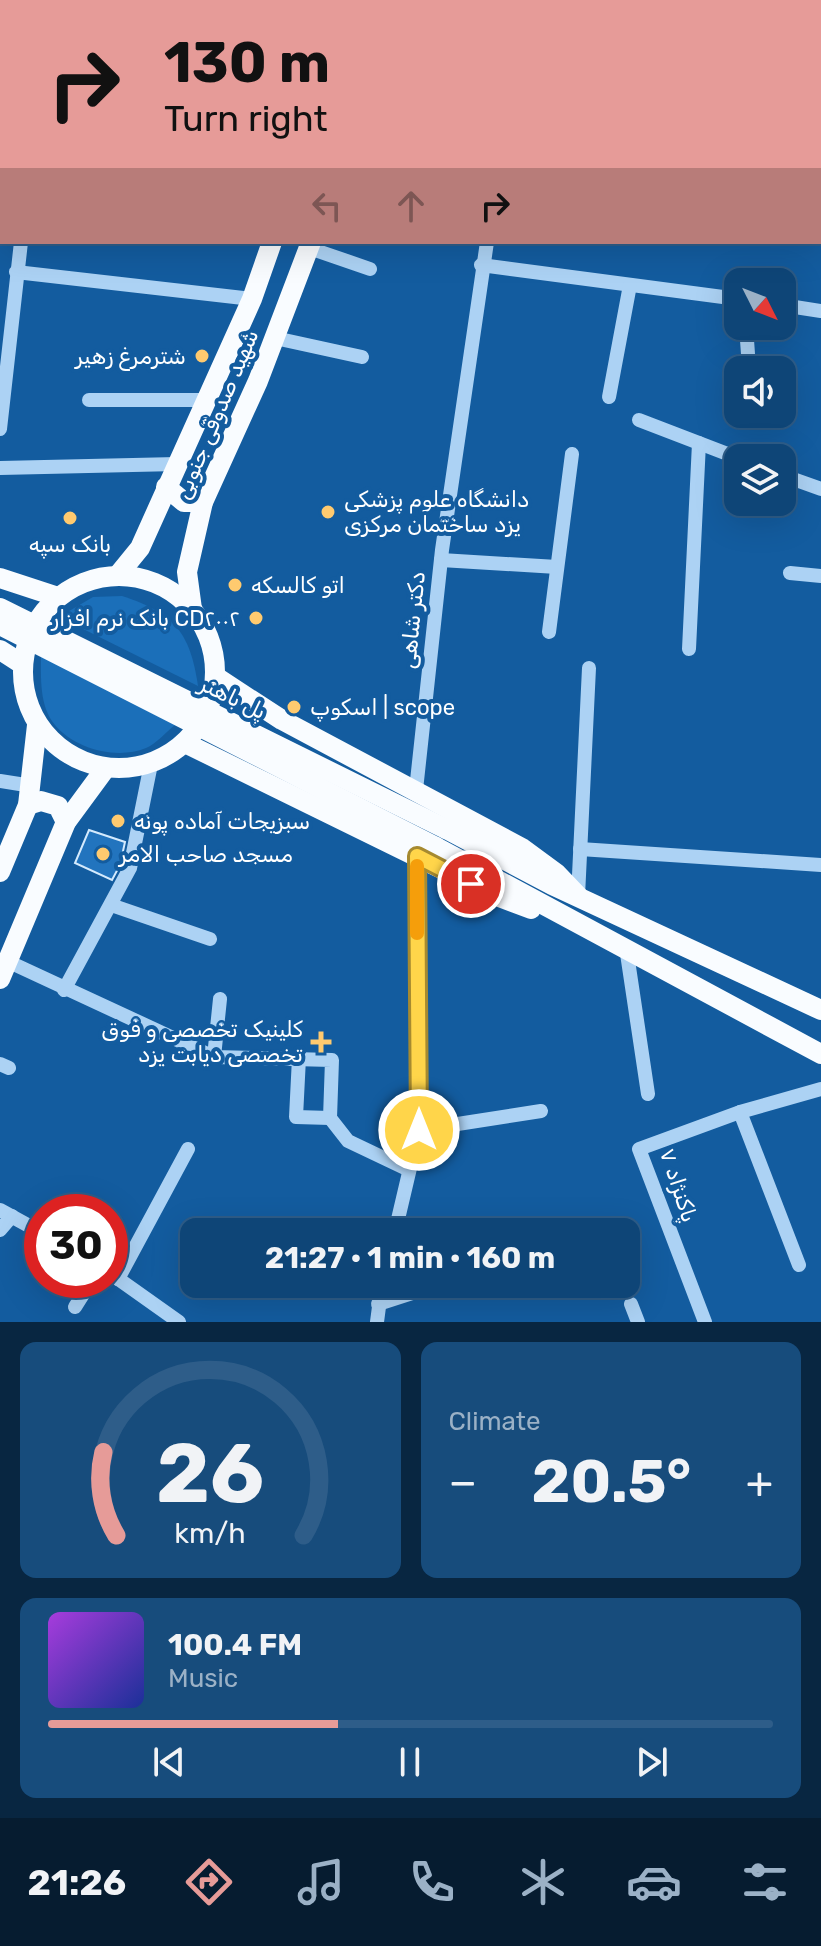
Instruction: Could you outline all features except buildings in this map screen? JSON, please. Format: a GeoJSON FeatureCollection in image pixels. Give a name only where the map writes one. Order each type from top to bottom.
{"type":"FeatureCollection","features":[{"type":"Feature","properties":{"kind":"main road","name":"شهید صدوقی جنوبی"},"geometry":{"type":"LineString","coordinates":[[118,575],[140,548],[252,299],[271,244]]}},
{"type":"Feature","properties":{"kind":"main road","name":"شهید صدوقی جنوبی"},"geometry":{"type":"LineString","coordinates":[[192,609],[187,572],[203,502],[275,338],[310,245]]}},
{"type":"Feature","properties":{"kind":"main road"},"geometry":{"type":"LineString","coordinates":[[166,487],[184,502],[203,502]]}},
{"type":"Feature","properties":{"kind":"main road"},"geometry":{"type":"LineString","coordinates":[[118,575],[159,584],[192,609],[211,641],[216,677],[207,713],[185,743],[151,764],[105,769],[66,754],[37,725],[24,696],[22,664],[33,627],[58,597],[86,581],[118,575]]}},
{"type":"Feature","properties":{"kind":"main road"},"geometry":{"type":"LineString","coordinates":[[2,584],[58,597]]}},
{"type":"Feature","properties":{"kind":"main road","name":"پل باهنر"},"geometry":{"type":"LineString","coordinates":[[0,608],[441,838]]}},
{"type":"Feature","properties":{"kind":"main road","name":"پل باهنر"},"geometry":{"type":"LineString","coordinates":[[0,625],[441,838]]}},
{"type":"Feature","properties":{"kind":"main road"},"geometry":{"type":"LineString","coordinates":[[0,650],[22,664]]}},
{"type":"Feature","properties":{"kind":"main road"},"geometry":{"type":"LineString","coordinates":[[216,677],[282,720],[522,848],[556,873],[578,896],[821,1010]]}},
{"type":"Feature","properties":{"kind":"main road"},"geometry":{"type":"LineString","coordinates":[[252,775],[282,720]]}},
{"type":"Feature","properties":{"kind":"main road"},"geometry":{"type":"LineString","coordinates":[[0,872],[30,796],[37,725]]}},
{"type":"Feature","properties":{"kind":"main road"},"geometry":{"type":"LineString","coordinates":[[185,743],[499,897],[576,920],[742,1015],[821,1054]]}},
{"type":"Feature","properties":{"kind":"main road"},"geometry":{"type":"LineString","coordinates":[[4,970],[66,822],[105,769]]}},
{"type":"Feature","properties":{"kind":"main road"},"geometry":{"type":"LineString","coordinates":[[30,796],[58,806],[66,822]]}},
{"type":"Feature","properties":{"kind":"main road"},"geometry":{"type":"LineString","coordinates":[[441,838],[548,895],[576,920]]}},
{"type":"Feature","properties":{"kind":"main road"},"geometry":{"type":"LineString","coordinates":[[548,895],[578,896]]}},
{"type":"Feature","properties":{"kind":"street"},"geometry":{"type":"LineString","coordinates":[[1,420],[4,342],[21,244]]}},
{"type":"Feature","properties":{"kind":"street","name":"دکتر شاهی"},"geometry":{"type":"LineString","coordinates":[[416,790],[441,560],[481,265],[486,244]]}},
{"type":"Feature","properties":{"kind":"street"},"geometry":{"type":"LineString","coordinates":[[310,245],[370,269]]}},
{"type":"Feature","properties":{"kind":"street"},"geometry":{"type":"LineString","coordinates":[[481,265],[724,297]]}},
{"type":"Feature","properties":{"kind":"street"},"geometry":{"type":"LineString","coordinates":[[16,272],[252,299]]}},
{"type":"Feature","properties":{"kind":"street"},"geometry":{"type":"LineString","coordinates":[[609,397],[630,285]]}},
{"type":"Feature","properties":{"kind":"street"},"geometry":{"type":"LineString","coordinates":[[796,307],[821,311]]}},
{"type":"Feature","properties":{"kind":"street"},"geometry":{"type":"LineString","coordinates":[[275,338],[362,357]]}},
{"type":"Feature","properties":{"kind":"street"},"geometry":{"type":"LineString","coordinates":[[747,340],[748,354]]}},
{"type":"Feature","properties":{"kind":"street"},"geometry":{"type":"LineString","coordinates":[[89,400],[206,400]]}},
{"type":"Feature","properties":{"kind":"street"},"geometry":{"type":"LineString","coordinates":[[639,420],[724,453]]}},
{"type":"Feature","properties":{"kind":"street"},"geometry":{"type":"LineString","coordinates":[[689,649],[699,443]]}},
{"type":"Feature","properties":{"kind":"street"},"geometry":{"type":"LineString","coordinates":[[549,632],[572,454]]}},
{"type":"Feature","properties":{"kind":"street"},"geometry":{"type":"LineString","coordinates":[[0,468],[177,464]]}},
{"type":"Feature","properties":{"kind":"street"},"geometry":{"type":"LineString","coordinates":[[796,480],[821,489]]}},
{"type":"Feature","properties":{"kind":"street"},"geometry":{"type":"LineString","coordinates":[[441,560],[557,567]]}},
{"type":"Feature","properties":{"kind":"street"},"geometry":{"type":"LineString","coordinates":[[790,573],[821,576]]}},
{"type":"Feature","properties":{"kind":"street"},"geometry":{"type":"LineString","coordinates":[[578,896],[589,668]]}},
{"type":"Feature","properties":{"kind":"street"},"geometry":{"type":"LineString","coordinates":[[64,990],[130,868],[151,764]]}},
{"type":"Feature","properties":{"kind":"street"},"geometry":{"type":"LineString","coordinates":[[0,781],[30,796]]}},
{"type":"Feature","properties":{"kind":"street"},"geometry":{"type":"LineString","coordinates":[[580,849],[821,865]]}},
{"type":"Feature","properties":{"kind":"street"},"geometry":{"type":"LineString","coordinates":[[398,1218],[419,1130],[417,856]]}},
{"type":"Feature","properties":{"kind":"street"},"geometry":{"type":"LineString","coordinates":[[111,905],[210,939]]}},
{"type":"Feature","properties":{"kind":"street"},"geometry":{"type":"LineString","coordinates":[[626,947],[648,1094]]}},
{"type":"Feature","properties":{"kind":"street"},"geometry":{"type":"LineString","coordinates":[[4,970],[64,990],[214,1057],[332,1060],[330,1118],[348,1141],[409,1170]]}},
{"type":"Feature","properties":{"kind":"street"},"geometry":{"type":"LineString","coordinates":[[214,1057],[220,999]]}},
{"type":"Feature","properties":{"kind":"street"},"geometry":{"type":"LineString","coordinates":[[292,1058],[296,1117],[330,1118]]}},
{"type":"Feature","properties":{"kind":"street","name":"پاکنژاد ۷"},"geometry":{"type":"LineString","coordinates":[[705,1322],[639,1149],[740,1112],[821,1089]]}},
{"type":"Feature","properties":{"kind":"street"},"geometry":{"type":"LineString","coordinates":[[419,1130],[541,1111]]}},
{"type":"Feature","properties":{"kind":"street"},"geometry":{"type":"LineString","coordinates":[[740,1112],[799,1265]]}},
{"type":"Feature","properties":{"kind":"street"},"geometry":{"type":"LineString","coordinates":[[128,1252],[188,1149]]}},
{"type":"Feature","properties":{"kind":"street"},"geometry":{"type":"LineString","coordinates":[[0,1230],[6,1213],[24,1223]]}},
{"type":"Feature","properties":{"kind":"street"},"geometry":{"type":"LineString","coordinates":[[128,1288],[163,1317],[179,1322]]}},
{"type":"Feature","properties":{"kind":"street"},"geometry":{"type":"LineString","coordinates":[[75,1307],[81,1298]]}},
{"type":"Feature","properties":{"kind":"street"},"geometry":{"type":"LineString","coordinates":[[377,1322],[379,1298]]}},
{"type":"Feature","properties":{"kind":"street"},"geometry":{"type":"LineString","coordinates":[[378,1304],[397,1298]]}},
{"type":"Feature","properties":{"kind":"street"},"geometry":{"type":"LineString","coordinates":[[631,1304],[638,1322]]}},
{"type":"Feature","properties":{"kind":"shaded area"},"geometry":{"type":"Polygon","coordinates":[[[122,596],[155,610],[176,627],[190,652],[198,686],[59,617],[93,597],[122,596]]]}},
{"type":"Feature","properties":{"kind":"shaded area"},"geometry":{"type":"Polygon","coordinates":[[[41,654],[175,725],[150,746],[135,751],[110,752],[85,746],[63,733],[46,709],[41,654]]]}},
{"type":"Feature","properties":{"kind":"slow traffic"},"geometry":{"type":"LineString","coordinates":[[417,866],[417,933]]}},
{"type":"Feature","properties":{"kind":"place","name":"شترمرغ زهیر"},"geometry":{"type":"Point","coordinates":[202,356]}},
{"type":"Feature","properties":{"kind":"place","name":"دانشگاه علوم پزشکی یزد ساختمان مرکزی"},"geometry":{"type":"Point","coordinates":[328,512]}},
{"type":"Feature","properties":{"kind":"place","name":"بانک سپه"},"geometry":{"type":"Point","coordinates":[70,518]}},
{"type":"Feature","properties":{"kind":"place","name":"اتو کالسکه"},"geometry":{"type":"Point","coordinates":[235,585]}},
{"type":"Feature","properties":{"kind":"place","name":"بانک نرم افزار CD۲۰۰۲"},"geometry":{"type":"Point","coordinates":[256,618]}},
{"type":"Feature","properties":{"kind":"place","name":"اسکوپ | scope"},"geometry":{"type":"Point","coordinates":[294,707]}},
{"type":"Feature","properties":{"kind":"place","name":"سبزیجات آماده پونه"},"geometry":{"type":"Point","coordinates":[118,821]}},
{"type":"Feature","properties":{"kind":"place","name":"مسجد صاحب الامر"},"geometry":{"type":"Point","coordinates":[103,854]}},
{"type":"Feature","properties":{"kind":"place","name":"کلینیک تخصصی و فوق تخصصی دیابت یزد"},"geometry":{"type":"Point","coordinates":[321,1042]}},
{"type":"Feature","properties":{"kind":"route"},"geometry":{"type":"LineString","coordinates":[[419,1130],[417,856],[471,884]]}}]}
